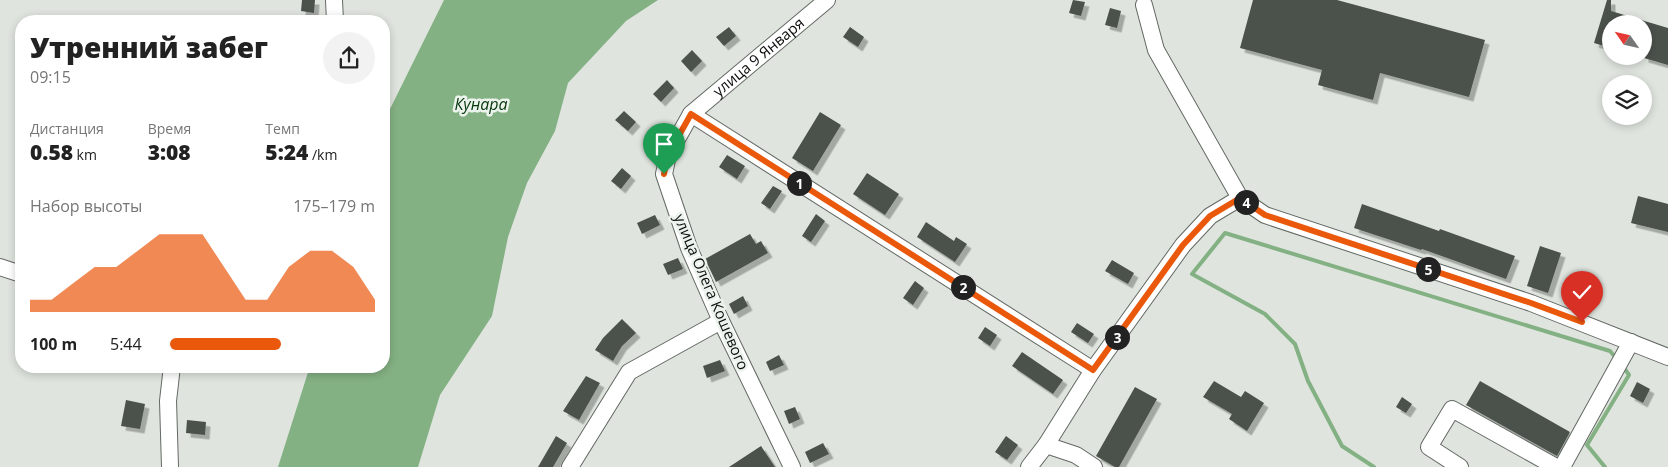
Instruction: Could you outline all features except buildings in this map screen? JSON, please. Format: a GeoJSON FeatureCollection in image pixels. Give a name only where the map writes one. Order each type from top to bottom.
{"type":"FeatureCollection","features":[{"type":"Feature","properties":{"kind":"street"},"geometry":{"type":"LineString","coordinates":[[334,0],[335,15]]}},
{"type":"Feature","properties":{"kind":"street","name":"улица 9 Января"},"geometry":{"type":"LineString","coordinates":[[691,114],[827,0]]}},
{"type":"Feature","properties":{"kind":"street"},"geometry":{"type":"LineString","coordinates":[[1143,2],[1156,50],[1240,198],[1265,215],[1531,303],[1668,357]]}},
{"type":"Feature","properties":{"kind":"street"},"geometry":{"type":"LineString","coordinates":[[691,114],[1093,370]]}},
{"type":"Feature","properties":{"kind":"street","name":"улица Олега Кошевого"},"geometry":{"type":"LineString","coordinates":[[691,114],[668,155],[664,174],[689,248],[720,321],[792,467]]}},
{"type":"Feature","properties":{"kind":"street"},"geometry":{"type":"LineString","coordinates":[[1029,467],[1046,445],[1093,370],[1183,245],[1210,216],[1240,198]]}},
{"type":"Feature","properties":{"kind":"street"},"geometry":{"type":"LineString","coordinates":[[0,267],[15,272]]}},
{"type":"Feature","properties":{"kind":"street"},"geometry":{"type":"LineString","coordinates":[[570,467],[629,372],[720,321]]}},
{"type":"Feature","properties":{"kind":"street"},"geometry":{"type":"LineString","coordinates":[[1562,467],[1632,342]]}},
{"type":"Feature","properties":{"kind":"street"},"geometry":{"type":"LineString","coordinates":[[170,467],[168,401],[171,373]]}},
{"type":"Feature","properties":{"kind":"street"},"geometry":{"type":"LineString","coordinates":[[1460,467],[1429,447],[1452,408],[1556,467]]}},
{"type":"Feature","properties":{"kind":"street"},"geometry":{"type":"LineString","coordinates":[[1046,445],[1076,454],[1094,467]]}},
{"type":"Feature","properties":{"kind":"water","name":"Кунара"},"geometry":{"type":"Polygon","coordinates":[[[444,0],[658,0],[626,21],[568,83],[555,131],[527,183],[508,237],[492,316],[440,395],[418,467],[278,467],[308,373],[390,373],[390,109],[444,0]]]}},
{"type":"Feature","properties":{"kind":"waterway"},"geometry":{"type":"LineString","coordinates":[[1374,467],[1342,446],[1308,381],[1295,344],[1265,314],[1192,274],[1225,233],[1610,351],[1616,358]]}},
{"type":"Feature","properties":{"kind":"waterway"},"geometry":{"type":"LineString","coordinates":[[1605,467],[1587,445],[1629,375],[1622,365]]}},
{"type":"Feature","properties":{"kind":"route"},"geometry":{"type":"LineString","coordinates":[[664,174],[668,155],[691,114],[1093,370],[1183,245],[1210,216],[1240,198],[1265,215],[1531,303],[1582,322]]}}]}
